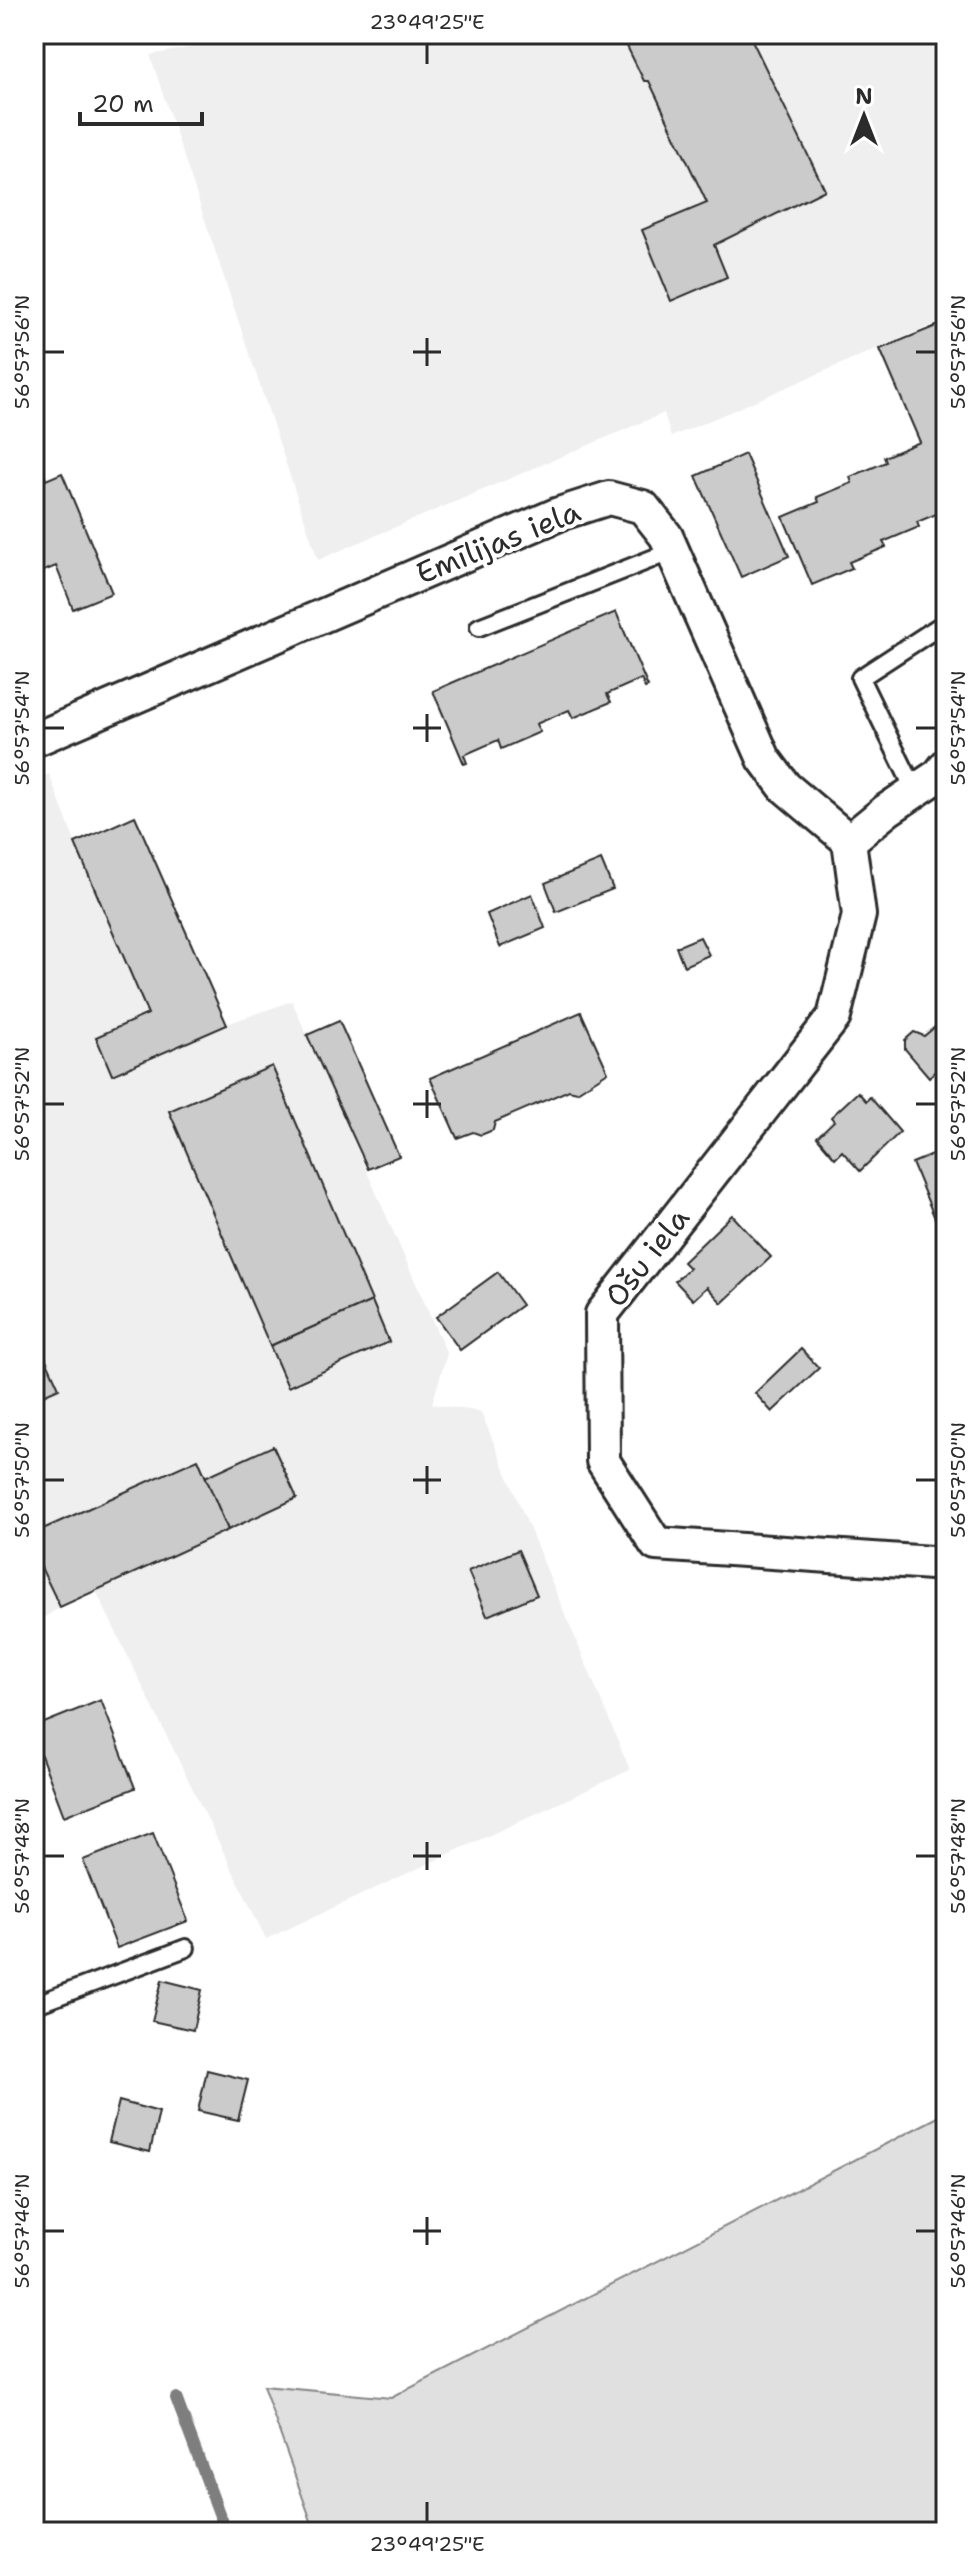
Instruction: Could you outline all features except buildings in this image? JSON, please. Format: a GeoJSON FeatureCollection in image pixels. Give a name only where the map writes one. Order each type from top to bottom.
{"type":"FeatureCollection","features":[{"type":"Feature","properties":{"kind":"street","name":"Emīlijas iela"},"geometry":{"type":"LineString","coordinates":[[34,740],[559,514],[609,498],[643,507],[666,536],[764,759],[785,787],[849,841]]}},
{"type":"Feature","properties":{"kind":"street"},"geometry":{"type":"LineString","coordinates":[[849,841],[939,775],[946,766]]}},
{"type":"Feature","properties":{"kind":"street","name":"Ošu iela"},"geometry":{"type":"LineString","coordinates":[[849,841],[859,915],[834,1017],[602,1314],[603,1461],[656,1544],[946,1564]]}},
{"type":"Feature","properties":{"kind":"lane"},"geometry":{"type":"LineString","coordinates":[[479,627],[672,551]]}},
{"type":"Feature","properties":{"kind":"lane"},"geometry":{"type":"LineString","coordinates":[[915,791],[860,678],[946,622]]}},
{"type":"Feature","properties":{"kind":"lane"},"geometry":{"type":"LineString","coordinates":[[34,2005],[186,1948]]}},
{"type":"Feature","properties":{"kind":"shaded area"},"geometry":{"type":"Polygon","coordinates":[[[262,34],[946,34],[946,319],[671,437],[664,413],[318,560],[150,55],[262,34]]]}},
{"type":"Feature","properties":{"kind":"shaded area"},"geometry":{"type":"Polygon","coordinates":[[[49,774],[75,842],[135,816],[227,1024],[292,1001],[447,1354],[432,1404],[481,1412],[630,1770],[266,1939],[96,1591],[60,1607],[34,1624],[34,780],[49,774]]]}},
{"type":"Feature","properties":{"kind":"shaded area"},"geometry":{"type":"Polygon","coordinates":[[[946,2113],[946,2532],[315,2532],[263,2386],[391,2398],[946,2113]]]}},
{"type":"Feature","properties":{"kind":"waterway"},"geometry":{"type":"LineString","coordinates":[[176,2398],[226,2532]]}}]}
